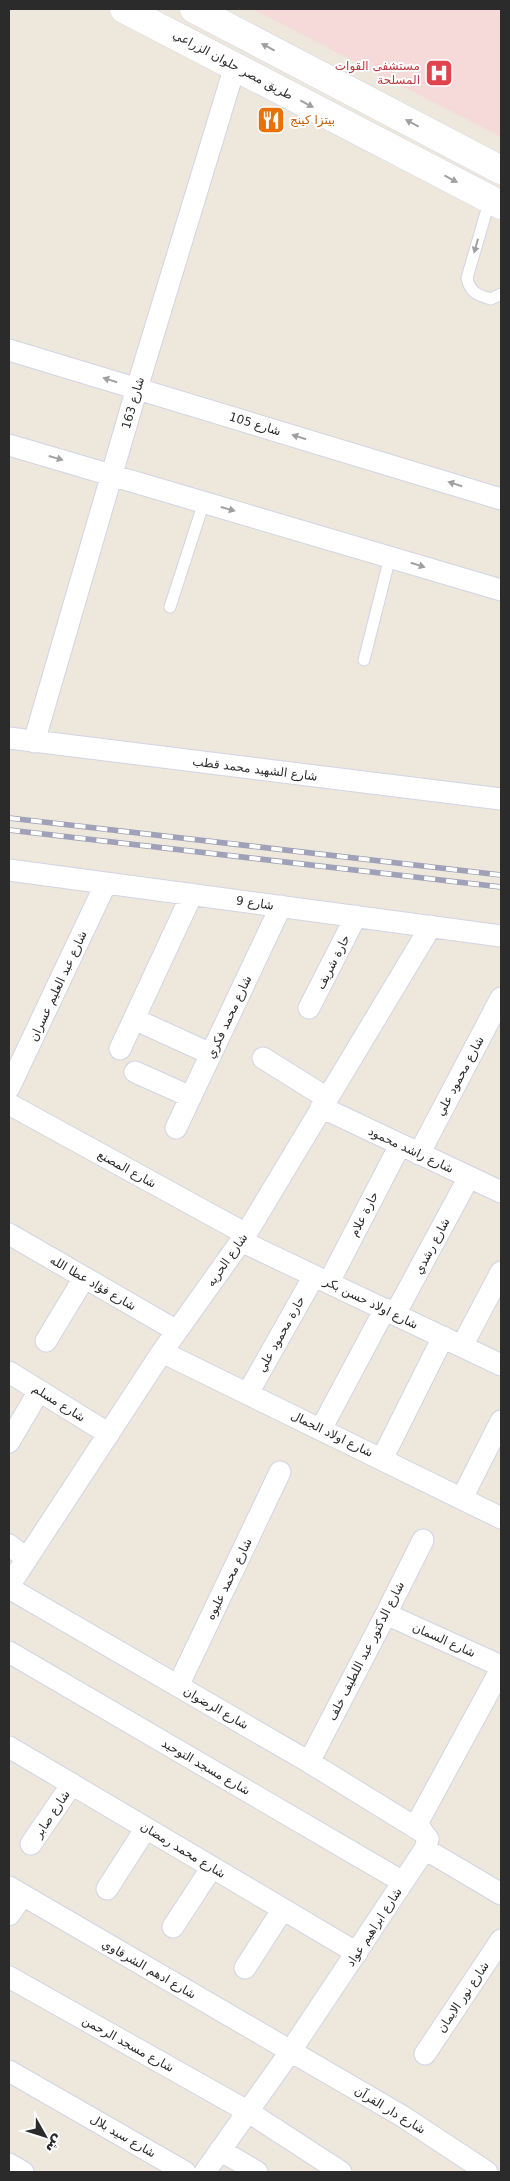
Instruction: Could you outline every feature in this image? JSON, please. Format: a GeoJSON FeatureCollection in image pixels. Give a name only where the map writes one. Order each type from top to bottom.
{"type":"FeatureCollection","features":[{"type":"Feature","properties":{"kind":"main road","name":"طريق مصر حلوان الزراعي"},"geometry":{"type":"LineString","coordinates":[[124,9],[495,202]]}},
{"type":"Feature","properties":{"kind":"main road"},"geometry":{"type":"LineString","coordinates":[[194,9],[500,169],[495,202]]}},
{"type":"Feature","properties":{"kind":"street","name":"شارع 163"},"geometry":{"type":"LineString","coordinates":[[34,742],[137,388],[235,66]]}},
{"type":"Feature","properties":{"kind":"street","name":"شارع 105"},"geometry":{"type":"LineString","coordinates":[[9,350],[501,498]]}},
{"type":"Feature","properties":{"kind":"street"},"geometry":{"type":"LineString","coordinates":[[9,445],[501,590]]}},
{"type":"Feature","properties":{"kind":"street","name":"شارع الشهيد محمد قطب"},"geometry":{"type":"LineString","coordinates":[[9,738],[501,799]]}},
{"type":"Feature","properties":{"kind":"street","name":"شارع 9"},"geometry":{"type":"LineString","coordinates":[[10,872],[192,894],[501,936]]}},
{"type":"Feature","properties":{"kind":"street","name":"شارع عبد العليم عسران"},"geometry":{"type":"LineString","coordinates":[[9,1088],[106,883]]}},
{"type":"Feature","properties":{"kind":"street"},"geometry":{"type":"LineString","coordinates":[[120,1049],[192,894]]}},
{"type":"Feature","properties":{"kind":"street","name":"شارع محمد فكري"},"geometry":{"type":"LineString","coordinates":[[176,1128],[281,906]]}},
{"type":"Feature","properties":{"kind":"street","name":"حارة شريف"},"geometry":{"type":"LineString","coordinates":[[309,1008],[356,916]]}},
{"type":"Feature","properties":{"kind":"street","name":"شارع الحريه"},"geometry":{"type":"LineString","coordinates":[[9,1587],[162,1352],[244,1237],[431,926]]}},
{"type":"Feature","properties":{"kind":"street","name":"شارع محمود علي"},"geometry":{"type":"LineString","coordinates":[[409,1149],[501,998]]}},
{"type":"Feature","properties":{"kind":"street"},"geometry":{"type":"LineString","coordinates":[[134,1019],[211,1054]]}},
{"type":"Feature","properties":{"kind":"street","name":"شارع راشد محمود"},"geometry":{"type":"LineString","coordinates":[[263,1058],[324,1102],[409,1149],[501,1192]]}},
{"type":"Feature","properties":{"kind":"street"},"geometry":{"type":"LineString","coordinates":[[135,1072],[191,1097]]}},
{"type":"Feature","properties":{"kind":"street","name":"شارع المصنع"},"geometry":{"type":"LineString","coordinates":[[9,1104],[244,1237]]}},
{"type":"Feature","properties":{"kind":"street","name":"حارة علام"},"geometry":{"type":"LineString","coordinates":[[322,1279],[409,1149]]}},
{"type":"Feature","properties":{"kind":"street","name":"شارع رشدي"},"geometry":{"type":"LineString","coordinates":[[320,1429],[469,1177]]}},
{"type":"Feature","properties":{"kind":"street","name":"شارع فؤاد عطا الله"},"geometry":{"type":"LineString","coordinates":[[9,1236],[177,1331]]}},
{"type":"Feature","properties":{"kind":"street","name":"شارع اولاد حسن بكر"},"geometry":{"type":"LineString","coordinates":[[244,1237],[322,1279],[501,1365]]}},
{"type":"Feature","properties":{"kind":"street"},"geometry":{"type":"LineString","coordinates":[[382,1459],[452,1342],[501,1272]]}},
{"type":"Feature","properties":{"kind":"street"},"geometry":{"type":"LineString","coordinates":[[46,1340],[84,1278]]}},
{"type":"Feature","properties":{"kind":"street","name":"حارة محمود علي"},"geometry":{"type":"LineString","coordinates":[[248,1393],[322,1279]]}},
{"type":"Feature","properties":{"kind":"street","name":"شارع اولاد الجمال"},"geometry":{"type":"LineString","coordinates":[[162,1352],[501,1518]]}},
{"type":"Feature","properties":{"kind":"street","name":"شارع مسلم"},"geometry":{"type":"LineString","coordinates":[[9,1372],[109,1434]]}},
{"type":"Feature","properties":{"kind":"street"},"geometry":{"type":"LineString","coordinates":[[9,1442],[39,1391]]}},
{"type":"Feature","properties":{"kind":"street"},"geometry":{"type":"LineString","coordinates":[[462,1498],[501,1421]]}},
{"type":"Feature","properties":{"kind":"street","name":"شارع محمد عليوه"},"geometry":{"type":"LineString","coordinates":[[178,1686],[280,1472]]}},
{"type":"Feature","properties":{"kind":"street","name":"شارع الدكتور عبد اللطيف خلف"},"geometry":{"type":"LineString","coordinates":[[309,1762],[423,1540]]}},
{"type":"Feature","properties":{"kind":"street"},"geometry":{"type":"LineString","coordinates":[[9,1545],[27,1559]]}},
{"type":"Feature","properties":{"kind":"street","name":"شارع الرضوان"},"geometry":{"type":"LineString","coordinates":[[9,1587],[309,1762],[501,1894]]}},
{"type":"Feature","properties":{"kind":"street","name":"شارع السمان"},"geometry":{"type":"LineString","coordinates":[[386,1614],[501,1668]]}},
{"type":"Feature","properties":{"kind":"street","name":"شارع مسجد التوحيد"},"geometry":{"type":"LineString","coordinates":[[9,1652],[403,1882]]}},
{"type":"Feature","properties":{"kind":"street","name":"شارع ابراهيم عواد"},"geometry":{"type":"LineString","coordinates":[[205,2172],[290,2052],[403,1882],[423,1840],[419,1820],[501,1668]]}},
{"type":"Feature","properties":{"kind":"street","name":"شارع محمد رمضان"},"geometry":{"type":"LineString","coordinates":[[9,1747],[357,1953]]}},
{"type":"Feature","properties":{"kind":"street","name":"شارع صابر"},"geometry":{"type":"LineString","coordinates":[[31,1844],[72,1784]]}},
{"type":"Feature","properties":{"kind":"street"},"geometry":{"type":"LineString","coordinates":[[107,1888],[146,1828]]}},
{"type":"Feature","properties":{"kind":"street"},"geometry":{"type":"LineString","coordinates":[[173,1927],[212,1867]]}},
{"type":"Feature","properties":{"kind":"street"},"geometry":{"type":"LineString","coordinates":[[9,1915],[16,1891]]}},
{"type":"Feature","properties":{"kind":"street","name":"شارع ادهم الشرقاوي"},"geometry":{"type":"LineString","coordinates":[[16,1891],[290,2052]]}},
{"type":"Feature","properties":{"kind":"street"},"geometry":{"type":"LineString","coordinates":[[245,1968],[283,1909]]}},
{"type":"Feature","properties":{"kind":"street","name":"شارع نور الايمان"},"geometry":{"type":"LineString","coordinates":[[425,2054],[501,1940]]}},
{"type":"Feature","properties":{"kind":"street","name":"شارع مسجد الرحمن"},"geometry":{"type":"LineString","coordinates":[[9,1977],[247,2111],[341,2172]]}},
{"type":"Feature","properties":{"kind":"street","name":"شارع دار القرآن"},"geometry":{"type":"LineString","coordinates":[[290,2052],[402,2116],[487,2172]]}},
{"type":"Feature","properties":{"kind":"street","name":"شارع سيد بلال"},"geometry":{"type":"LineString","coordinates":[[9,2070],[186,2172]]}},
{"type":"Feature","properties":{"kind":"street"},"geometry":{"type":"LineString","coordinates":[[220,2150],[257,2172]]}},
{"type":"Feature","properties":{"kind":"street"},"geometry":{"type":"LineString","coordinates":[[9,2164],[23,2172]]}},
{"type":"Feature","properties":{"kind":"lane"},"geometry":{"type":"LineString","coordinates":[[495,202],[467,278],[468,286],[473,293],[491,299],[501,294]]}},
{"type":"Feature","properties":{"kind":"lane"},"geometry":{"type":"LineString","coordinates":[[170,607],[204,502]]}},
{"type":"Feature","properties":{"kind":"lane"},"geometry":{"type":"LineString","coordinates":[[364,660],[390,557]]}},
{"type":"Feature","properties":{"kind":"shaded area","name":"مستشفى القوات المسلحة"},"geometry":{"type":"Polygon","coordinates":[[[252,9],[501,9],[501,137],[252,9]]]}},
{"type":"Feature","properties":{"kind":"railway"},"geometry":{"type":"LineString","coordinates":[[9,818],[501,875]]}},
{"type":"Feature","properties":{"kind":"railway"},"geometry":{"type":"LineString","coordinates":[[9,830],[501,887]]}},
{"type":"Feature","properties":{"kind":"place","name":"مستشفى القوات المسلحة"},"geometry":{"type":"Point","coordinates":[439,73]}},
{"type":"Feature","properties":{"kind":"place","name":"بيتزا كينج"},"geometry":{"type":"Point","coordinates":[271,120]}}]}
